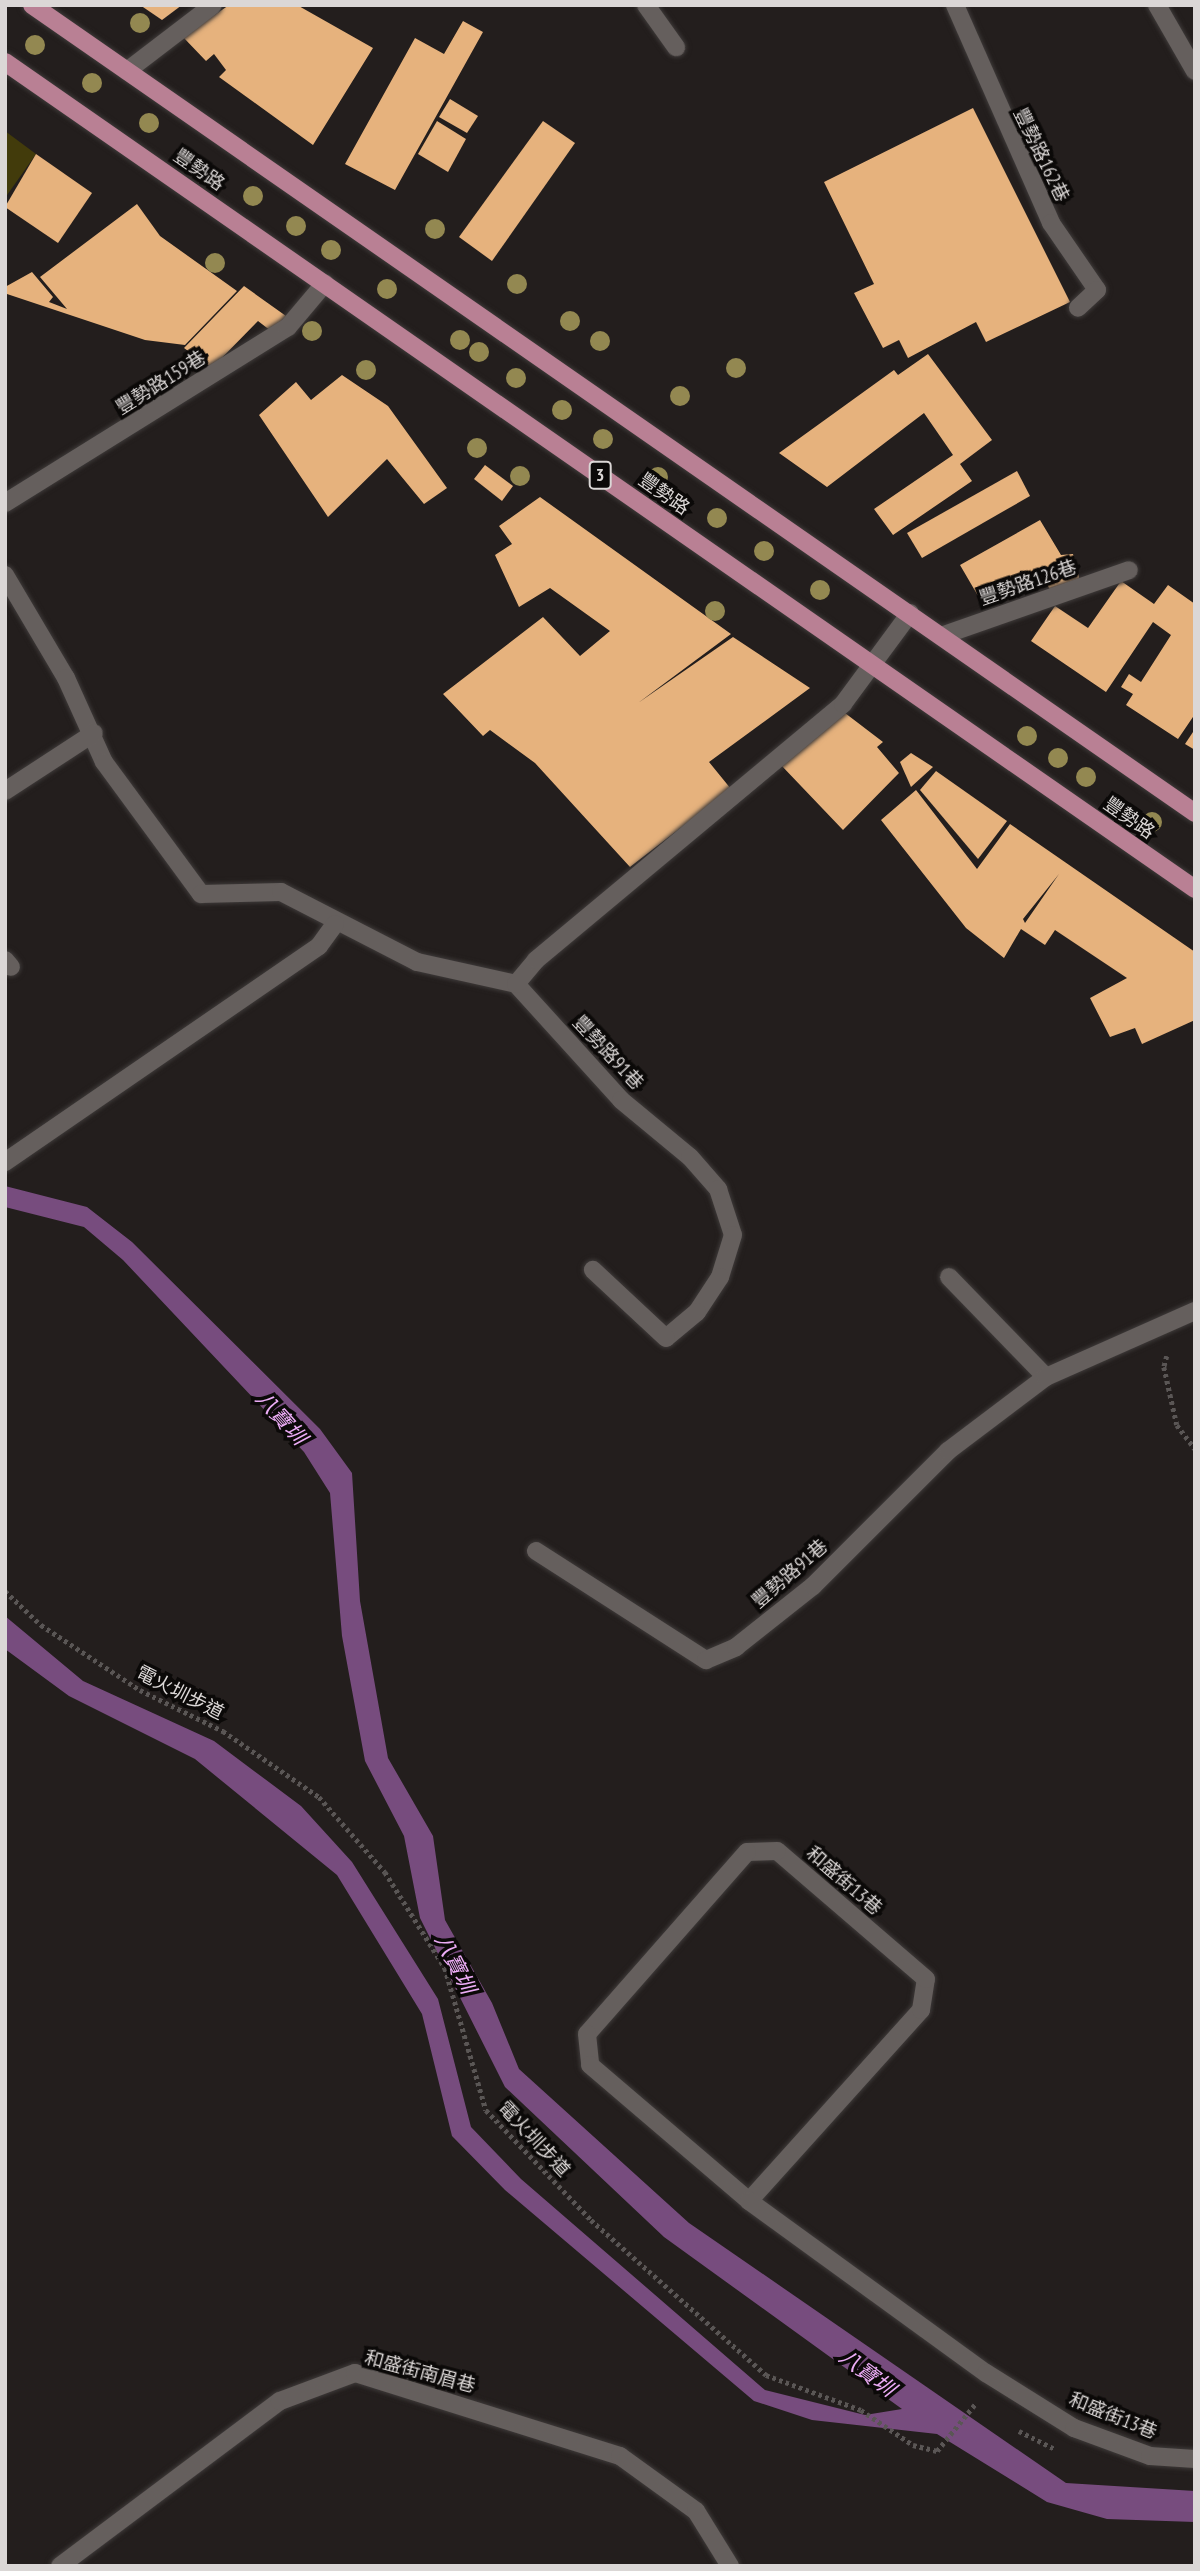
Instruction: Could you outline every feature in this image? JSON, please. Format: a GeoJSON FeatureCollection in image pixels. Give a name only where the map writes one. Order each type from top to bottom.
{"type":"FeatureCollection","features":[{"type":"Feature","properties":{"kind":"main road"},"geometry":{"type":"LineString","coordinates":[[33,5],[1195,813]]}},
{"type":"Feature","properties":{"kind":"main road","name":"豐勢路"},"geometry":{"type":"LineString","coordinates":[[5,62],[1195,889]]}},
{"type":"Feature","properties":{"kind":"street"},"geometry":{"type":"LineString","coordinates":[[127,71],[214,5]]}},
{"type":"Feature","properties":{"kind":"street"},"geometry":{"type":"LineString","coordinates":[[646,5],[676,47]]}},
{"type":"Feature","properties":{"kind":"street","name":"豐勢路162巷"},"geometry":{"type":"LineString","coordinates":[[955,5],[1051,223],[1097,290],[1078,308]]}},
{"type":"Feature","properties":{"kind":"street"},"geometry":{"type":"LineString","coordinates":[[1157,5],[1195,71]]}},
{"type":"Feature","properties":{"kind":"street","name":"豐勢路159巷"},"geometry":{"type":"LineString","coordinates":[[5,503],[288,327],[325,283]]}},
{"type":"Feature","properties":{"kind":"street","name":"豐勢路126巷"},"geometry":{"type":"LineString","coordinates":[[942,636],[1129,570]]}},
{"type":"Feature","properties":{"kind":"street"},"geometry":{"type":"LineString","coordinates":[[5,575],[94,733],[104,762],[201,894],[281,892],[335,925],[417,962],[516,984],[536,960],[843,704],[910,613]]}},
{"type":"Feature","properties":{"kind":"street"},"geometry":{"type":"LineString","coordinates":[[5,791],[94,733]]}},
{"type":"Feature","properties":{"kind":"street"},"geometry":{"type":"LineString","coordinates":[[5,1162],[319,946],[335,925]]}},
{"type":"Feature","properties":{"kind":"street","name":"豐勢路91巷"},"geometry":{"type":"LineString","coordinates":[[516,984],[621,1100],[690,1157],[718,1189],[733,1235],[713,1289],[666,1338],[593,1269]]}},
{"type":"Feature","properties":{"kind":"street"},"geometry":{"type":"LineString","coordinates":[[949,1277],[1046,1377]]}},
{"type":"Feature","properties":{"kind":"street","name":"豐勢路91巷"},"geometry":{"type":"LineString","coordinates":[[536,1551],[706,1660],[736,1647],[813,1586],[948,1451],[1046,1377],[1187,1315]]}},
{"type":"Feature","properties":{"kind":"street","name":"和盛街13巷"},"geometry":{"type":"LineString","coordinates":[[749,2201],[921,2010],[926,1979],[777,1851],[747,1852],[587,2034],[590,2065],[749,2201],[868,2292],[1074,2428],[1150,2456],[1195,2459]]}},
{"type":"Feature","properties":{"kind":"street","name":"和盛街南眉巷"},"geometry":{"type":"LineString","coordinates":[[60,2566],[280,2401],[355,2373],[620,2456],[696,2511],[730,2566]]}},
{"type":"Feature","properties":{"kind":"path"},"geometry":{"type":"LineString","coordinates":[[1187,1315],[1164,1367],[1177,1425],[1195,1449]]}},
{"type":"Feature","properties":{"kind":"path","name":"電火圳步道"},"geometry":{"type":"LineString","coordinates":[[5,1591],[41,1625],[129,1683],[223,1731],[319,1797],[385,1872],[444,1968],[486,2110],[591,2220],[766,2375],[862,2410],[913,2445],[937,2451],[973,2402],[984,2409]]}},
{"type":"Feature","properties":{"kind":"path"},"geometry":{"type":"LineString","coordinates":[[1007,2423],[1051,2452],[1074,2428]]}},
{"type":"Feature","properties":{"kind":"shaded area"},"geometry":{"type":"Polygon","coordinates":[[[5,131],[36,154],[5,198],[5,131]]]}},
{"type":"Feature","properties":{"kind":"water","name":"八寶圳"},"geometry":{"type":"Polygon","coordinates":[[[5,1186],[87,1207],[132,1242],[320,1429],[352,1473],[360,1601],[388,1758],[433,1836],[445,1920],[492,2003],[519,2069],[689,2223],[1066,2483],[1195,2491],[1195,2522],[1107,2519],[1047,2502],[937,2434],[812,2420],[754,2401],[505,2190],[452,2136],[422,2014],[337,1875],[195,1759],[69,1696],[5,1649],[5,1616],[83,1681],[214,1741],[301,1806],[352,1862],[438,1999],[471,2127],[521,2179],[765,2390],[865,2415],[902,2409],[664,2237],[505,2087],[420,1918],[404,1836],[365,1761],[342,1636],[330,1493],[304,1452],[123,1260],[84,1227],[5,1207],[5,1186]]]}},
{"type":"Feature","properties":{"kind":"building"},"geometry":{"type":"Polygon","coordinates":[[[140,5],[182,5],[162,20],[140,5]]]}},
{"type":"Feature","properties":{"kind":"building"},"geometry":{"type":"Polygon","coordinates":[[[229,5],[297,5],[373,48],[313,145],[219,77],[226,70],[214,54],[206,61],[183,37],[229,5]]]}},
{"type":"Feature","properties":{"kind":"building"},"geometry":{"type":"Polygon","coordinates":[[[463,21],[483,32],[395,190],[345,164],[415,38],[444,54],[463,21]]]}},
{"type":"Feature","properties":{"kind":"building"},"geometry":{"type":"Polygon","coordinates":[[[450,99],[478,116],[467,133],[439,117],[450,99]]]}},
{"type":"Feature","properties":{"kind":"building"},"geometry":{"type":"Polygon","coordinates":[[[973,108],[1070,302],[986,342],[976,322],[908,358],[899,340],[883,348],[854,293],[874,284],[824,182],[973,108]]]}},
{"type":"Feature","properties":{"kind":"building"},"geometry":{"type":"Polygon","coordinates":[[[437,121],[466,139],[448,172],[418,154],[437,121]]]}},
{"type":"Feature","properties":{"kind":"building"},"geometry":{"type":"Polygon","coordinates":[[[543,121],[575,143],[492,261],[459,237],[543,121]]]}},
{"type":"Feature","properties":{"kind":"building"},"geometry":{"type":"Polygon","coordinates":[[[36,154],[92,193],[58,243],[5,207],[36,154]]]}},
{"type":"Feature","properties":{"kind":"building"},"geometry":{"type":"Polygon","coordinates":[[[137,204],[160,236],[237,291],[185,345],[145,340],[7,294],[5,287],[32,272],[53,297],[49,302],[67,309],[40,277],[137,204]]]}},
{"type":"Feature","properties":{"kind":"building"},"geometry":{"type":"Polygon","coordinates":[[[244,286],[286,316],[271,331],[258,321],[212,368],[184,348],[244,286]]]}},
{"type":"Feature","properties":{"kind":"building"},"geometry":{"type":"Polygon","coordinates":[[[928,354],[992,440],[960,464],[972,481],[893,535],[874,509],[953,455],[924,413],[827,487],[779,453],[894,370],[898,375],[928,354]]]}},
{"type":"Feature","properties":{"kind":"building"},"geometry":{"type":"Polygon","coordinates":[[[342,375],[388,406],[447,488],[424,504],[387,459],[328,517],[259,415],[296,382],[311,400],[342,375]]]}},
{"type":"Feature","properties":{"kind":"building"},"geometry":{"type":"Polygon","coordinates":[[[485,465],[513,486],[502,501],[474,479],[485,465]]]}},
{"type":"Feature","properties":{"kind":"building"},"geometry":{"type":"Polygon","coordinates":[[[1017,471],[1030,496],[922,558],[907,533],[1017,471]]]}},
{"type":"Feature","properties":{"kind":"building"},"geometry":{"type":"Polygon","coordinates":[[[540,497],[731,634],[638,703],[733,637],[810,688],[709,762],[731,789],[630,867],[535,763],[490,730],[483,736],[443,694],[543,617],[580,656],[610,631],[550,588],[519,607],[495,555],[512,544],[499,526],[540,497]]]}},
{"type":"Feature","properties":{"kind":"building"},"geometry":{"type":"Polygon","coordinates":[[[1040,520],[1061,555],[1073,554],[1080,581],[1050,590],[1039,568],[981,601],[960,565],[1040,520]]]}},
{"type":"Feature","properties":{"kind":"building"},"geometry":{"type":"Polygon","coordinates":[[[1121,581],[1154,604],[1168,585],[1195,604],[1195,714],[1178,739],[1126,705],[1133,694],[1121,687],[1129,674],[1141,682],[1171,635],[1153,622],[1106,692],[1031,641],[1055,606],[1088,628],[1121,581]]]}},
{"type":"Feature","properties":{"kind":"building"},"geometry":{"type":"Polygon","coordinates":[[[845,713],[883,742],[877,747],[899,773],[843,830],[780,764],[845,713]]]}},
{"type":"Feature","properties":{"kind":"building"},"geometry":{"type":"Polygon","coordinates":[[[1195,729],[1195,750],[1185,744],[1195,729]]]}},
{"type":"Feature","properties":{"kind":"building"},"geometry":{"type":"Polygon","coordinates":[[[911,753],[933,767],[911,787],[900,762],[911,753]]]}},
{"type":"Feature","properties":{"kind":"building"},"geometry":{"type":"Polygon","coordinates":[[[936,771],[1007,821],[978,859],[920,790],[936,771]]]}},
{"type":"Feature","properties":{"kind":"building"},"geometry":{"type":"Polygon","coordinates":[[[916,790],[977,869],[1010,824],[1195,952],[1195,1020],[1142,1044],[1135,1028],[1110,1037],[1090,998],[1127,978],[1055,930],[1045,945],[1021,929],[1004,958],[966,928],[881,820],[916,790]],[[1059,874],[1023,919],[1025,923],[1059,874]]]}}]}
